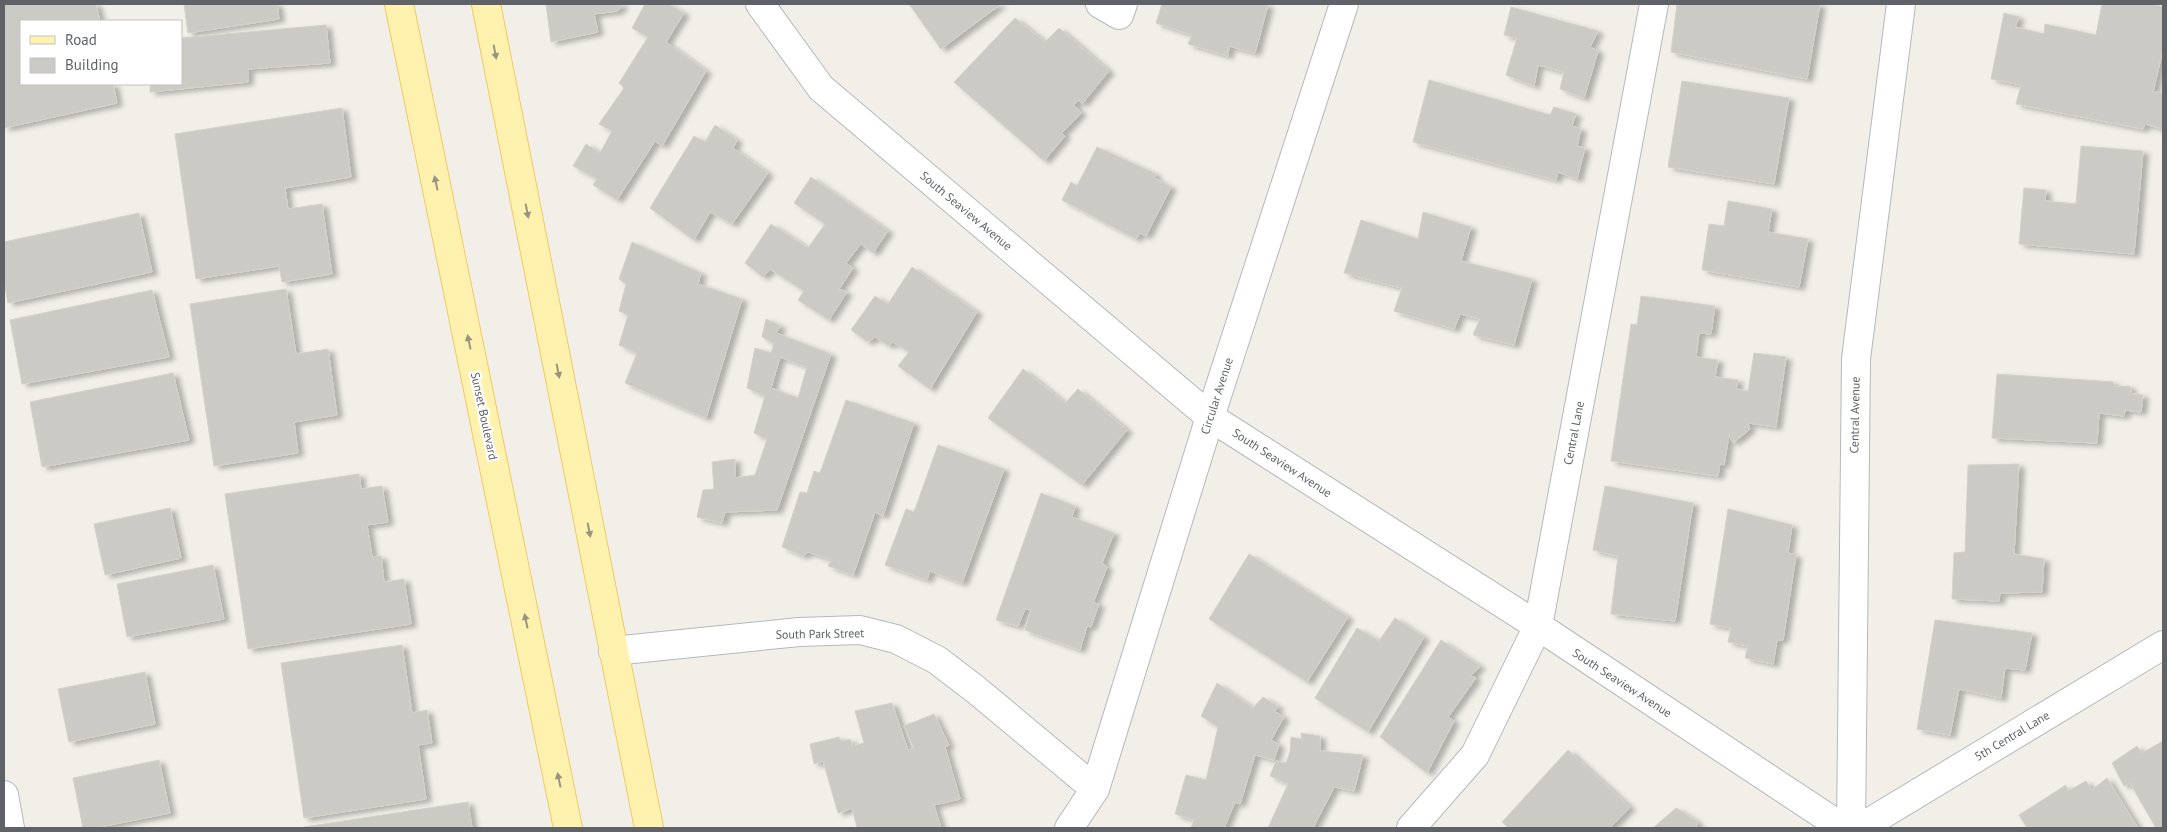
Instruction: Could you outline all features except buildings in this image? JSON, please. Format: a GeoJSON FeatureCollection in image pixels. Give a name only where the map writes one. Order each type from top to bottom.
{"type":"FeatureCollection","features":[{"type":"Feature","properties":{"kind":"main road","name":"Sunset Boulevard"},"geometry":{"type":"LineString","coordinates":[[399,4],[568,828]]}},
{"type":"Feature","properties":{"kind":"main road"},"geometry":{"type":"LineString","coordinates":[[486,4],[649,828]]}},
{"type":"Feature","properties":{"kind":"street","name":"South Seaview Avenue"},"geometry":{"type":"LineString","coordinates":[[760,4],[821,88],[1210,418],[1538,626],[1843,828]]}},
{"type":"Feature","properties":{"kind":"street"},"geometry":{"type":"LineString","coordinates":[[1100,4],[1119,15],[1123,4]]}},
{"type":"Feature","properties":{"kind":"street","name":"Circular Avenue"},"geometry":{"type":"LineString","coordinates":[[1070,828],[1096,789],[1210,418],[1344,4]]}},
{"type":"Feature","properties":{"kind":"street","name":"Central Lane"},"geometry":{"type":"LineString","coordinates":[[1411,828],[1475,755],[1538,626],[1654,4]]}},
{"type":"Feature","properties":{"kind":"street","name":"Central Avenue"},"geometry":{"type":"LineString","coordinates":[[1851,828],[1856,359],[1901,4]]}},
{"type":"Feature","properties":{"kind":"street","name":"South Park Street"},"geometry":{"type":"LineString","coordinates":[[613,651],[799,632],[860,630],[896,639],[937,660],[1096,789]]}},
{"type":"Feature","properties":{"kind":"street","name":"5th Central Lane"},"geometry":{"type":"LineString","coordinates":[[1860,828],[2163,645]]}},
{"type":"Feature","properties":{"kind":"street"},"geometry":{"type":"LineString","coordinates":[[4,795],[10,828]]}}]}
